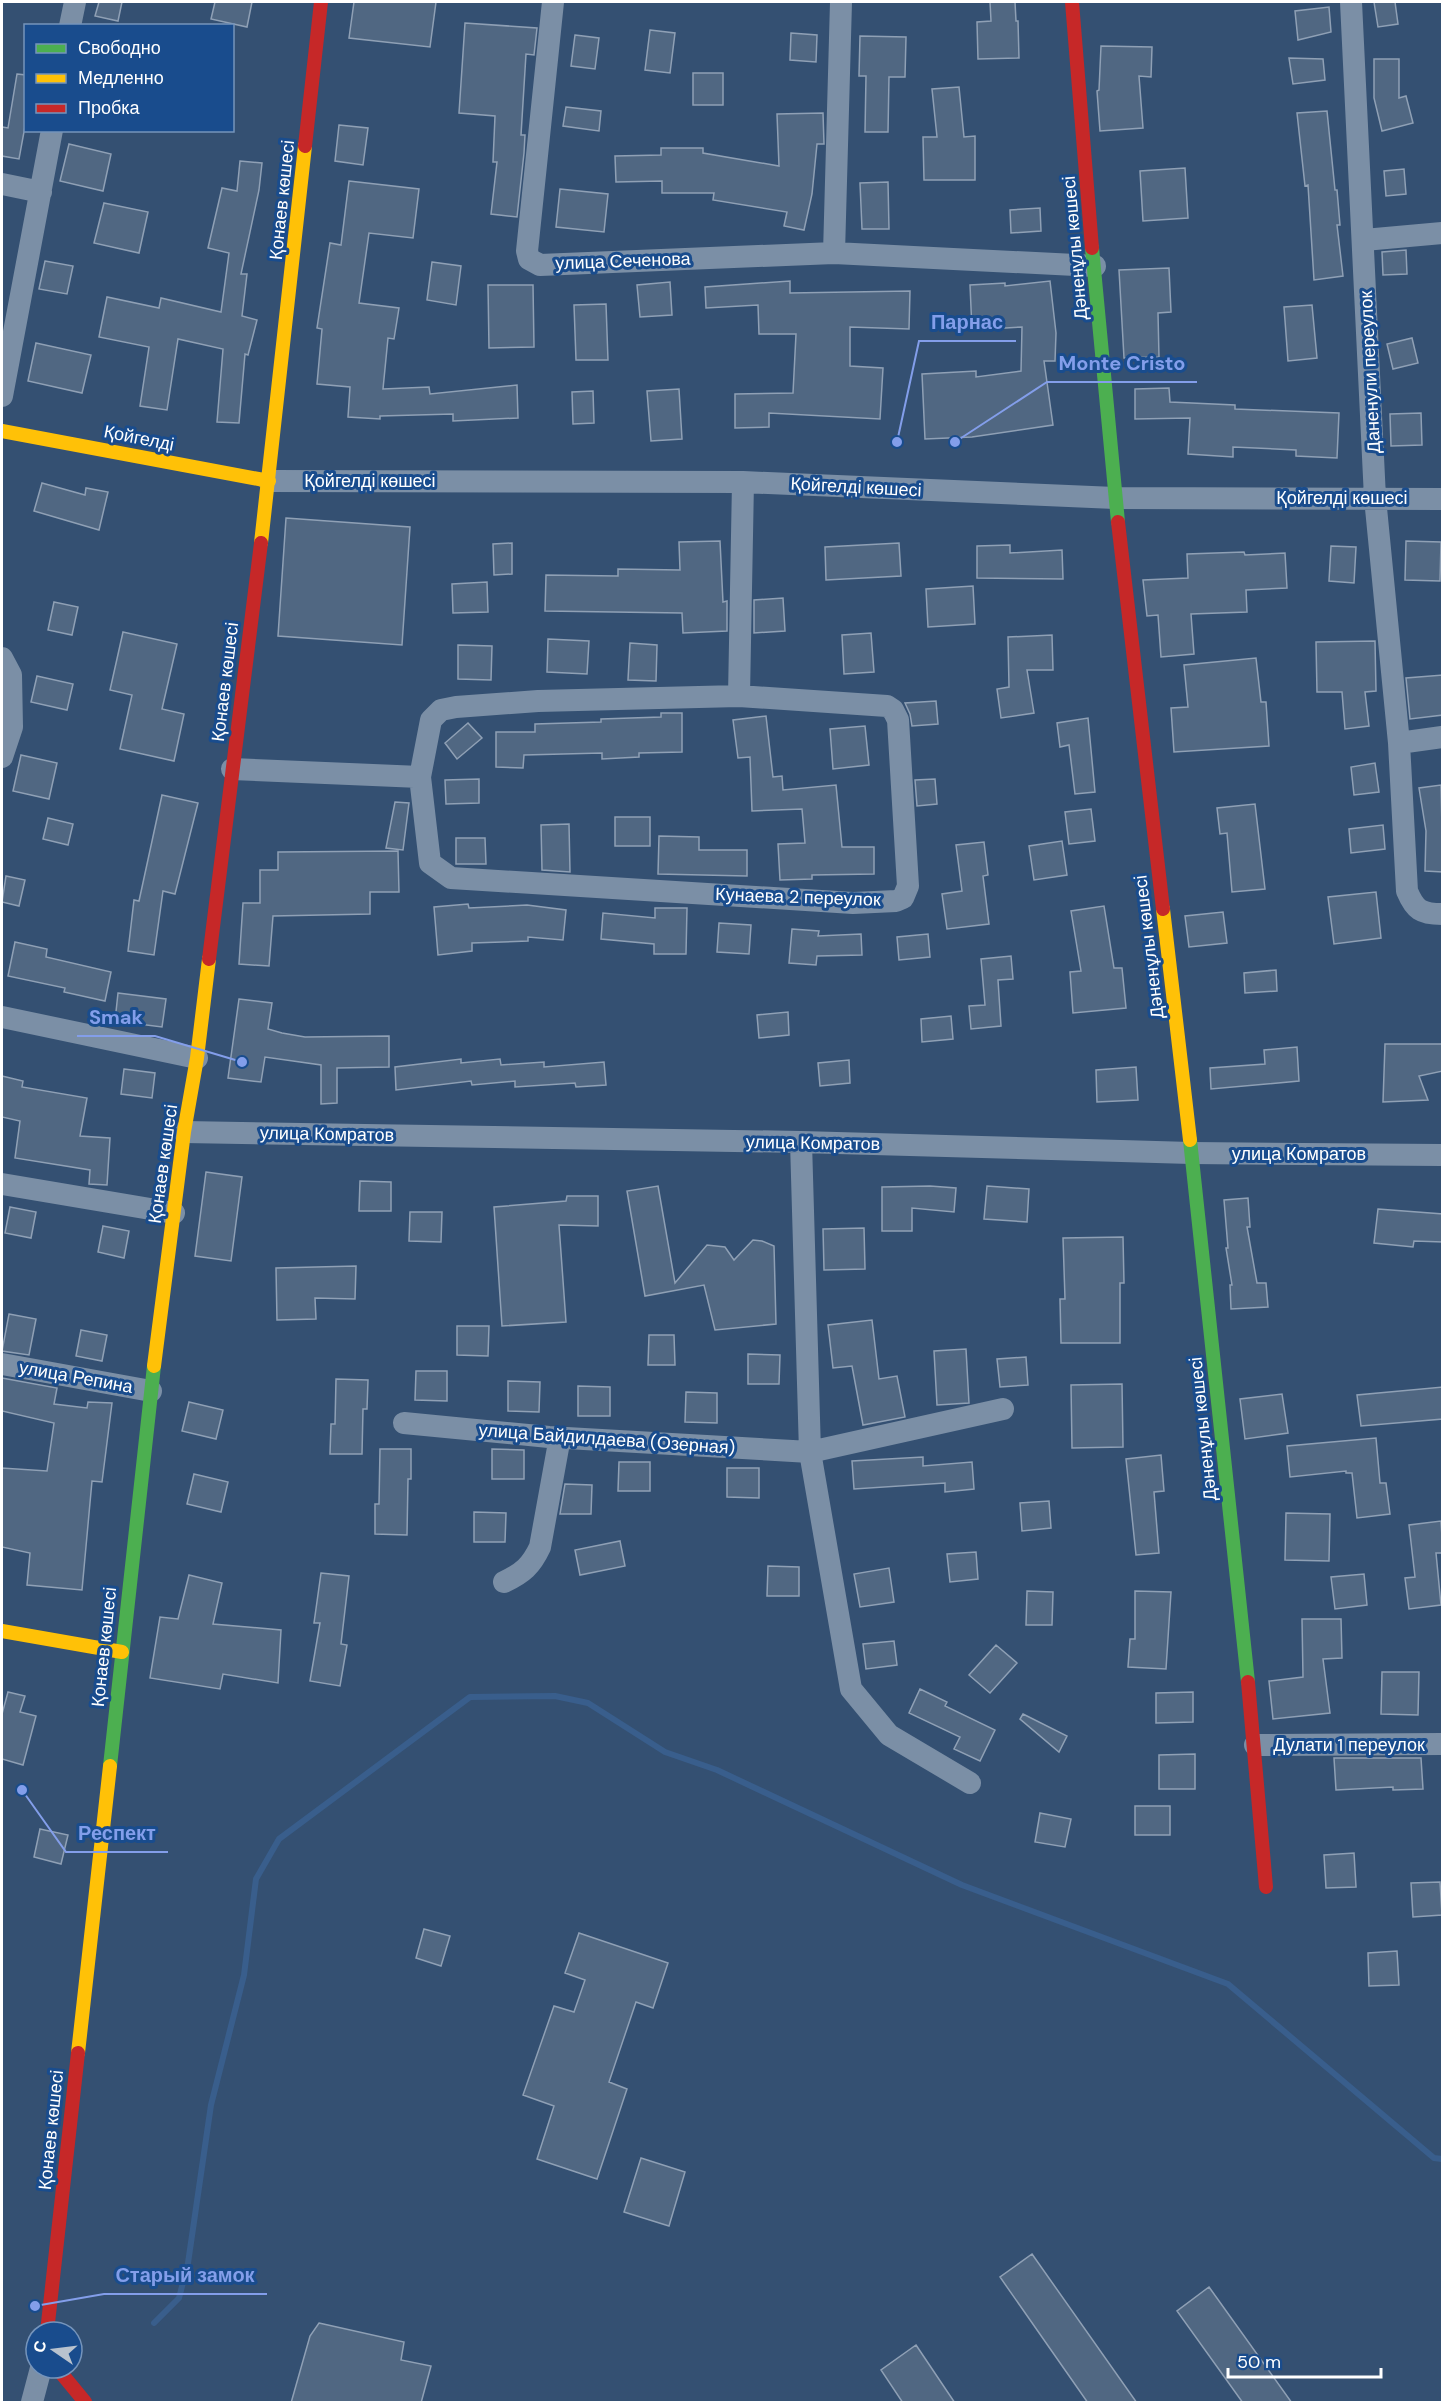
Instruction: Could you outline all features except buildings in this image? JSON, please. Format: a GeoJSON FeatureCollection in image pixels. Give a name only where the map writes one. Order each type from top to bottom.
{"type":"FeatureCollection","features":[{"type":"Feature","properties":{"kind":"main road","name":"Қонаев көшесі"},"geometry":{"type":"LineString","coordinates":[[48,2320],[151,1390],[184,1132],[197,1058],[269,481],[321,2]]}},
{"type":"Feature","properties":{"kind":"main road","name":"Дәненұлы көшесі"},"geometry":{"type":"LineString","coordinates":[[1072,2],[1115,498],[1191,1153],[1255,1745],[1266,1887]]}},
{"type":"Feature","properties":{"kind":"main road","name":"Қойгелді"},"geometry":{"type":"LineString","coordinates":[[2,430],[269,481]]}},
{"type":"Feature","properties":{"kind":"main road"},"geometry":{"type":"LineString","coordinates":[[2,1631],[122,1652]]}},
{"type":"Feature","properties":{"kind":"main road"},"geometry":{"type":"LineString","coordinates":[[67,2380],[85,2403]]}},
{"type":"Feature","properties":{"kind":"street"},"geometry":{"type":"LineString","coordinates":[[70,24],[75,2]]}},
{"type":"Feature","properties":{"kind":"street","name":"улица Сеченова"},"geometry":{"type":"LineString","coordinates":[[553,2],[526,251],[529,259],[540,264],[834,253],[1095,266]]}},
{"type":"Feature","properties":{"kind":"street"},"geometry":{"type":"LineString","coordinates":[[834,253],[841,2]]}},
{"type":"Feature","properties":{"kind":"street","name":"Даненули переулок"},"geometry":{"type":"LineString","coordinates":[[1352,2],[1375,498],[1399,743],[1407,891],[1413,905],[1427,914],[1443,914]]}},
{"type":"Feature","properties":{"kind":"street"},"geometry":{"type":"LineString","coordinates":[[2,396],[52,132]]}},
{"type":"Feature","properties":{"kind":"street"},"geometry":{"type":"LineString","coordinates":[[2,183],[41,192]]}},
{"type":"Feature","properties":{"kind":"street"},"geometry":{"type":"LineString","coordinates":[[1364,240],[1443,233]]}},
{"type":"Feature","properties":{"kind":"street","name":"Қойгелді көшесі"},"geometry":{"type":"LineString","coordinates":[[269,481],[743,482],[1115,498],[1443,499]]}},
{"type":"Feature","properties":{"kind":"street"},"geometry":{"type":"LineString","coordinates":[[739,696],[743,482]]}},
{"type":"Feature","properties":{"kind":"street"},"geometry":{"type":"LineString","coordinates":[[2,658],[11,675],[12,728],[2,757]]}},
{"type":"Feature","properties":{"kind":"street","name":"Кунаева 2 переулок"},"geometry":{"type":"LineString","coordinates":[[739,696],[886,706],[893,710],[898,720],[908,886],[903,898],[896,901],[853,903],[451,878],[430,862],[420,777],[431,720],[441,710],[538,701],[739,696]]}},
{"type":"Feature","properties":{"kind":"street"},"geometry":{"type":"LineString","coordinates":[[1399,743],[1443,737]]}},
{"type":"Feature","properties":{"kind":"street"},"geometry":{"type":"LineString","coordinates":[[232,769],[420,777]]}},
{"type":"Feature","properties":{"kind":"street"},"geometry":{"type":"LineString","coordinates":[[2,1017],[197,1058]]}},
{"type":"Feature","properties":{"kind":"street","name":"улица Комратов"},"geometry":{"type":"LineString","coordinates":[[184,1132],[801,1142],[1191,1153],[1443,1155]]}},
{"type":"Feature","properties":{"kind":"street"},"geometry":{"type":"LineString","coordinates":[[801,1142],[810,1452],[851,1689],[890,1735],[970,1783]]}},
{"type":"Feature","properties":{"kind":"street"},"geometry":{"type":"LineString","coordinates":[[2,1184],[174,1213]]}},
{"type":"Feature","properties":{"kind":"street","name":"улица Репина"},"geometry":{"type":"LineString","coordinates":[[2,1364],[151,1390]]}},
{"type":"Feature","properties":{"kind":"street","name":"улица Байдилдаева (Озерная)"},"geometry":{"type":"LineString","coordinates":[[404,1423],[560,1437],[810,1452],[1003,1409]]}},
{"type":"Feature","properties":{"kind":"street"},"geometry":{"type":"LineString","coordinates":[[504,1582],[522,1574],[532,1563],[540,1547],[560,1437]]}},
{"type":"Feature","properties":{"kind":"street","name":"Дулати 1 переулок"},"geometry":{"type":"LineString","coordinates":[[1255,1745],[1443,1744]]}},
{"type":"Feature","properties":{"kind":"street"},"geometry":{"type":"LineString","coordinates":[[32,2403],[38,2380]]}},
{"type":"Feature","properties":{"kind":"waterway"},"geometry":{"type":"LineString","coordinates":[[154,2323],[179,2298],[188,2263],[211,2105],[244,1975],[256,1879],[279,1839],[470,1697],[555,1696],[588,1703],[665,1752],[717,1770],[962,1885],[1228,1984],[1434,2158],[1442,2159]]}},
{"type":"Feature","properties":{"kind":"traffic: fast"},"geometry":{"type":"LineString","coordinates":[[1092,248],[1118,522]]}},
{"type":"Feature","properties":{"kind":"traffic: fast"},"geometry":{"type":"LineString","coordinates":[[1190,1140],[1248,1682]]}},
{"type":"Feature","properties":{"kind":"traffic: fast"},"geometry":{"type":"LineString","coordinates":[[110,1766],[154,1366]]}},
{"type":"Feature","properties":{"kind":"traffic: slow"},"geometry":{"type":"LineString","coordinates":[[261,543],[305,146]]}},
{"type":"Feature","properties":{"kind":"traffic: slow"},"geometry":{"type":"LineString","coordinates":[[2,431],[269,481]]}},
{"type":"Feature","properties":{"kind":"traffic: slow"},"geometry":{"type":"LineString","coordinates":[[1163,909],[1190,1140]]}},
{"type":"Feature","properties":{"kind":"traffic: slow"},"geometry":{"type":"LineString","coordinates":[[154,1366],[209,959]]}},
{"type":"Feature","properties":{"kind":"traffic: slow"},"geometry":{"type":"LineString","coordinates":[[2,1631],[122,1652]]}},
{"type":"Feature","properties":{"kind":"traffic: slow"},"geometry":{"type":"LineString","coordinates":[[78,2053],[110,1766]]}},
{"type":"Feature","properties":{"kind":"traffic: jam"},"geometry":{"type":"LineString","coordinates":[[305,146],[321,2]]}},
{"type":"Feature","properties":{"kind":"traffic: jam"},"geometry":{"type":"LineString","coordinates":[[1072,2],[1092,248]]}},
{"type":"Feature","properties":{"kind":"traffic: jam"},"geometry":{"type":"LineString","coordinates":[[1118,522],[1163,909]]}},
{"type":"Feature","properties":{"kind":"traffic: jam"},"geometry":{"type":"LineString","coordinates":[[209,959],[261,543]]}},
{"type":"Feature","properties":{"kind":"traffic: jam"},"geometry":{"type":"LineString","coordinates":[[1248,1682],[1266,1887]]}},
{"type":"Feature","properties":{"kind":"traffic: jam"},"geometry":{"type":"LineString","coordinates":[[48,2320],[78,2053]]}},
{"type":"Feature","properties":{"kind":"traffic: jam"},"geometry":{"type":"LineString","coordinates":[[67,2380],[85,2402]]}},
{"type":"Feature","properties":{"kind":"place","name":"Парнас"},"geometry":{"type":"Point","coordinates":[897,442]}},
{"type":"Feature","properties":{"kind":"place","name":"Monte Cristo"},"geometry":{"type":"Point","coordinates":[955,442]}},
{"type":"Feature","properties":{"kind":"place","name":"Smak"},"geometry":{"type":"Point","coordinates":[242,1062]}},
{"type":"Feature","properties":{"kind":"place","name":"Респект"},"geometry":{"type":"Point","coordinates":[22,1790]}},
{"type":"Feature","properties":{"kind":"place","name":"Старый замок"},"geometry":{"type":"Point","coordinates":[35,2306]}}]}
